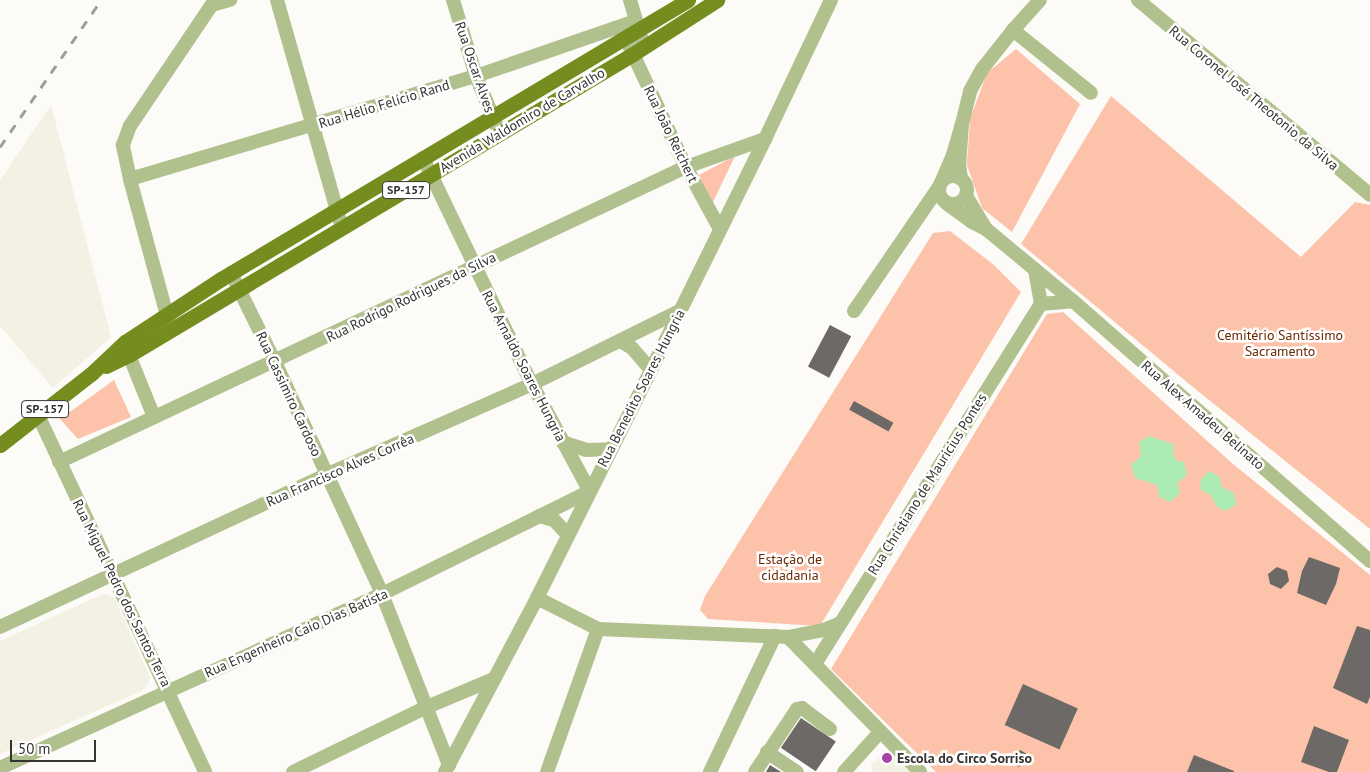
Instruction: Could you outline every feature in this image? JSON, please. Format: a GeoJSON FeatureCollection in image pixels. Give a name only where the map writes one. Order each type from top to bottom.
{"type":"FeatureCollection","features":[{"type":"Feature","properties":{"kind":"main road","name":"Avenida Waldomiro de Carvalho"},"geometry":{"type":"LineString","coordinates":[[0,446],[91,374],[125,342],[167,314],[231,273],[492,117],[633,29],[688,0]]}},
{"type":"Feature","properties":{"kind":"main road","name":"Avenida Waldomiro de Carvalho"},"geometry":{"type":"LineString","coordinates":[[91,374],[129,355],[500,134],[639,50],[717,0]]}},
{"type":"Feature","properties":{"kind":"street"},"geometry":{"type":"LineString","coordinates":[[171,330],[130,178],[123,145],[125,136],[214,2],[230,0]]}},
{"type":"Feature","properties":{"kind":"street"},"geometry":{"type":"LineString","coordinates":[[277,0],[342,228]]}},
{"type":"Feature","properties":{"kind":"street","name":"Rua Oscar Alves"},"geometry":{"type":"LineString","coordinates":[[453,0],[476,76],[500,134]]}},
{"type":"Feature","properties":{"kind":"street","name":"Rua João Reichert"},"geometry":{"type":"LineString","coordinates":[[630,0],[633,29],[639,50],[686,167],[720,229]]}},
{"type":"Feature","properties":{"kind":"street","name":"Rua Benedito Soares Hungria"},"geometry":{"type":"LineString","coordinates":[[447,768],[537,598],[566,534],[651,370],[831,0]]}},
{"type":"Feature","properties":{"kind":"street"},"geometry":{"type":"LineString","coordinates":[[854,311],[940,185],[953,155],[970,91],[983,68],[1040,0]]}},
{"type":"Feature","properties":{"kind":"street","name":"Rua Coronel José Theotonio da Silva"},"geometry":{"type":"LineString","coordinates":[[1138,0],[1370,195]]}},
{"type":"Feature","properties":{"kind":"street","name":"Rua Hélio Felício Rand"},"geometry":{"type":"LineString","coordinates":[[130,178],[633,29]]}},
{"type":"Feature","properties":{"kind":"street"},"geometry":{"type":"LineString","coordinates":[[1013,30],[1091,92]]}},
{"type":"Feature","properties":{"kind":"street"},"geometry":{"type":"LineString","coordinates":[[962,124],[959,164],[961,179],[967,187],[966,196],[986,229]]}},
{"type":"Feature","properties":{"kind":"street","name":"Rua Rodrigo Rodrigues da Silva"},"geometry":{"type":"LineString","coordinates":[[59,462],[686,167],[765,139]]}},
{"type":"Feature","properties":{"kind":"street","name":"Rua Arnaldo Soares Hungria"},"geometry":{"type":"LineString","coordinates":[[423,158],[532,384],[589,491]]}},
{"type":"Feature","properties":{"kind":"street"},"geometry":{"type":"LineString","coordinates":[[940,185],[952,176],[961,179]]}},
{"type":"Feature","properties":{"kind":"street"},"geometry":{"type":"LineString","coordinates":[[940,185],[940,196],[946,203],[972,222],[986,229]]}},
{"type":"Feature","properties":{"kind":"street"},"geometry":{"type":"LineString","coordinates":[[946,203],[959,203],[966,196]]}},
{"type":"Feature","properties":{"kind":"street","name":"Rua Alex Amadeu Belinato"},"geometry":{"type":"LineString","coordinates":[[986,229],[1073,301],[1370,561]]}},
{"type":"Feature","properties":{"kind":"street"},"geometry":{"type":"LineString","coordinates":[[1035,270],[1041,304],[1073,301]]}},
{"type":"Feature","properties":{"kind":"street","name":"Rua Cassimiro Cardoso"},"geometry":{"type":"LineString","coordinates":[[231,273],[275,362],[382,594],[426,707],[447,768]]}},
{"type":"Feature","properties":{"kind":"street","name":"Rua Christiano de Mauricius Pontes"},"geometry":{"type":"LineString","coordinates":[[814,664],[1041,304]]}},
{"type":"Feature","properties":{"kind":"street","name":"Rua Francisco Alves Corrêa"},"geometry":{"type":"LineString","coordinates":[[0,627],[326,475],[532,384],[680,311]]}},
{"type":"Feature","properties":{"kind":"street"},"geometry":{"type":"LineString","coordinates":[[620,341],[632,348],[651,370]]}},
{"type":"Feature","properties":{"kind":"street"},"geometry":{"type":"LineString","coordinates":[[129,355],[154,417]]}},
{"type":"Feature","properties":{"kind":"street","name":"Rua Miguel Pedro dos Santos Terra"},"geometry":{"type":"LineString","coordinates":[[38,415],[168,690],[204,772]]}},
{"type":"Feature","properties":{"kind":"street"},"geometry":{"type":"LineString","coordinates":[[562,442],[586,450],[611,449]]}},
{"type":"Feature","properties":{"kind":"street","name":"Rua Engenheiro Caio Dias Batista"},"geometry":{"type":"LineString","coordinates":[[0,768],[382,594],[589,491]]}},
{"type":"Feature","properties":{"kind":"street"},"geometry":{"type":"LineString","coordinates":[[539,516],[559,524],[566,534]]}},
{"type":"Feature","properties":{"kind":"street"},"geometry":{"type":"LineString","coordinates":[[537,598],[598,629],[781,636],[824,630],[838,624]]}},
{"type":"Feature","properties":{"kind":"street"},"geometry":{"type":"LineString","coordinates":[[547,772],[598,629]]}},
{"type":"Feature","properties":{"kind":"street"},"geometry":{"type":"LineString","coordinates":[[781,636],[814,664],[920,772]]}},
{"type":"Feature","properties":{"kind":"street"},"geometry":{"type":"LineString","coordinates":[[710,772],[781,636]]}},
{"type":"Feature","properties":{"kind":"street"},"geometry":{"type":"LineString","coordinates":[[293,772],[426,707],[494,679]]}},
{"type":"Feature","properties":{"kind":"street"},"geometry":{"type":"LineString","coordinates":[[755,772],[766,752],[797,709],[802,708],[830,728]]}},
{"type":"Feature","properties":{"kind":"street"},"geometry":{"type":"LineString","coordinates":[[844,772],[880,732]]}},
{"type":"Feature","properties":{"kind":"street"},"geometry":{"type":"LineString","coordinates":[[766,752],[797,772]]}},
{"type":"Feature","properties":{"kind":"shaded area"},"geometry":{"type":"Polygon","coordinates":[[[51,105],[111,337],[53,388],[0,326],[0,180],[51,105]]]}},
{"type":"Feature","properties":{"kind":"shaded area"},"geometry":{"type":"Polygon","coordinates":[[[1149,436],[1173,444],[1174,457],[1179,462],[1184,461],[1187,475],[1177,483],[1180,493],[1170,502],[1159,497],[1157,485],[1135,478],[1131,465],[1141,456],[1139,442],[1149,436]]]}},
{"type":"Feature","properties":{"kind":"shaded area"},"geometry":{"type":"Polygon","coordinates":[[[1209,471],[1219,476],[1222,487],[1234,493],[1236,505],[1225,511],[1216,506],[1211,495],[1201,490],[1200,480],[1209,471]]]}},
{"type":"Feature","properties":{"kind":"shaded area"},"geometry":{"type":"Polygon","coordinates":[[[103,594],[114,597],[150,677],[149,682],[143,690],[0,754],[0,641],[103,594]]]}},
{"type":"Feature","properties":{"kind":"shaded area","name":"Escola do Circo Sorriso"},"geometry":{"type":"Polygon","coordinates":[[[888,751],[910,772],[872,772],[871,765],[888,751]]]}},
{"type":"Feature","properties":{"kind":"green space"},"geometry":{"type":"Polygon","coordinates":[[[1016,49],[1080,104],[1012,232],[982,208],[967,165],[970,119],[987,73],[1016,49]]]}},
{"type":"Feature","properties":{"kind":"green space","name":"Cemitério Santíssimo Sacramento"},"geometry":{"type":"Polygon","coordinates":[[[1111,96],[1301,257],[1355,202],[1370,205],[1370,529],[1188,383],[1021,244],[1111,96]]]}},
{"type":"Feature","properties":{"kind":"green space"},"geometry":{"type":"Polygon","coordinates":[[[735,156],[712,204],[699,175],[735,156]]]}},
{"type":"Feature","properties":{"kind":"green space","name":"Estação de cidadania"},"geometry":{"type":"Polygon","coordinates":[[[950,231],[994,265],[1021,292],[820,626],[708,619],[700,610],[705,596],[933,233],[950,231]]]}},
{"type":"Feature","properties":{"kind":"green space"},"geometry":{"type":"Polygon","coordinates":[[[1063,312],[1233,464],[1370,575],[1370,772],[936,772],[831,669],[1047,314],[1063,312]]]}},
{"type":"Feature","properties":{"kind":"green space"},"geometry":{"type":"Polygon","coordinates":[[[114,380],[131,417],[78,439],[60,419],[114,380]]]}},
{"type":"Feature","properties":{"kind":"building"},"geometry":{"type":"Polygon","coordinates":[[[830,325],[851,336],[829,378],[808,366],[830,325]]]}},
{"type":"Feature","properties":{"kind":"building"},"geometry":{"type":"Polygon","coordinates":[[[854,401],[893,423],[889,432],[849,410],[854,401]]]}},
{"type":"Feature","properties":{"kind":"building"},"geometry":{"type":"Polygon","coordinates":[[[1309,557],[1340,568],[1336,584],[1326,605],[1297,593],[1302,571],[1309,557]]]}},
{"type":"Feature","properties":{"kind":"building"},"geometry":{"type":"Polygon","coordinates":[[[1277,567],[1287,571],[1289,581],[1281,589],[1270,584],[1268,574],[1277,567]]]}},
{"type":"Feature","properties":{"kind":"building"},"geometry":{"type":"Polygon","coordinates":[[[1357,626],[1370,630],[1370,697],[1367,704],[1333,688],[1357,626]]]}},
{"type":"Feature","properties":{"kind":"building"},"geometry":{"type":"Polygon","coordinates":[[[1023,684],[1078,708],[1060,750],[1005,725],[1023,684]]]}},
{"type":"Feature","properties":{"kind":"building"},"geometry":{"type":"Polygon","coordinates":[[[801,718],[836,741],[816,771],[781,748],[801,718]]]}},
{"type":"Feature","properties":{"kind":"building"},"geometry":{"type":"Polygon","coordinates":[[[1314,726],[1349,740],[1337,772],[1329,772],[1301,762],[1314,726]]]}},
{"type":"Feature","properties":{"kind":"building"},"geometry":{"type":"Polygon","coordinates":[[[1020,750],[1027,754],[1019,767],[1012,763],[1020,750]]]}},
{"type":"Feature","properties":{"kind":"building"},"geometry":{"type":"Polygon","coordinates":[[[1194,755],[1234,771],[1234,772],[1187,772],[1194,755]]]}},
{"type":"Feature","properties":{"kind":"building"},"geometry":{"type":"Polygon","coordinates":[[[770,765],[781,772],[766,772],[770,765]]]}},
{"type":"Feature","properties":{"kind":"railway"},"geometry":{"type":"LineString","coordinates":[[0,147],[101,0]]}},
{"type":"Feature","properties":{"kind":"place","name":"Escola do Circo Sorriso"},"geometry":{"type":"Point","coordinates":[887,758]}}]}
